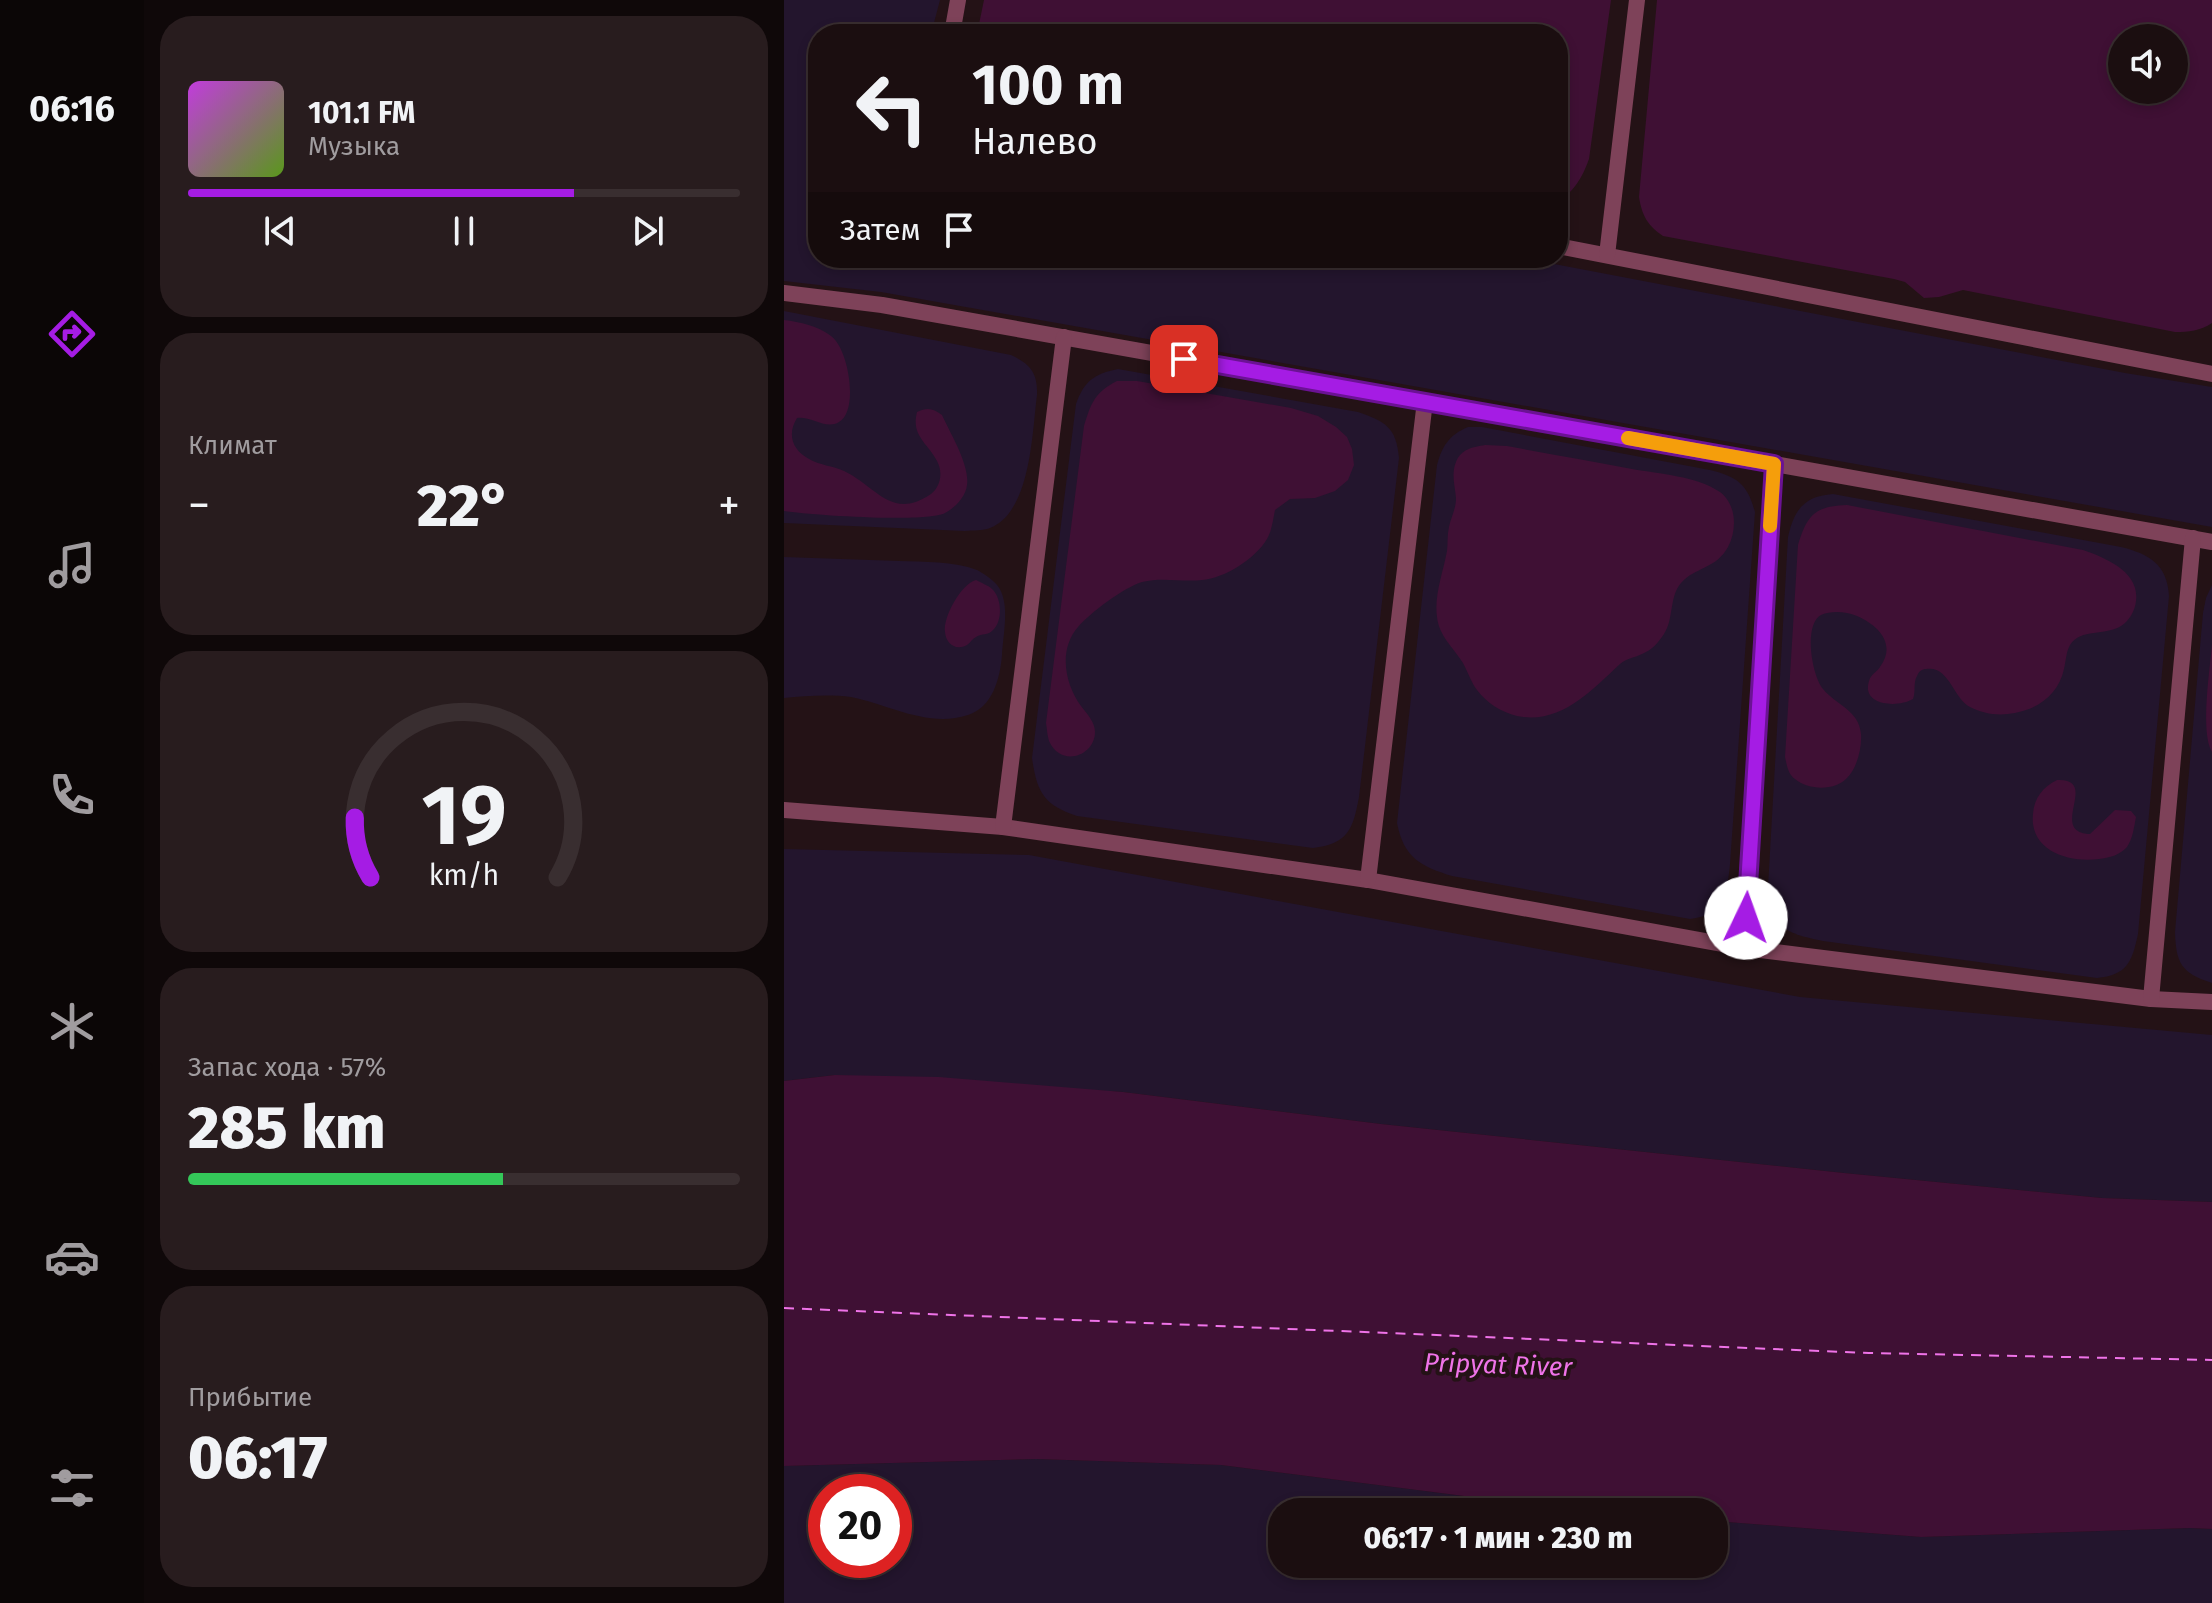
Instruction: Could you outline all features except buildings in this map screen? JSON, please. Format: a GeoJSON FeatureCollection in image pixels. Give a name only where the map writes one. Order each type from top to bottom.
{"type":"FeatureCollection","features":[{"type":"Feature","properties":{"kind":"lane"},"geometry":{"type":"LineString","coordinates":[[954,24],[958,0]]}},
{"type":"Feature","properties":{"kind":"lane"},"geometry":{"type":"LineString","coordinates":[[1607,255],[1637,0]]}},
{"type":"Feature","properties":{"kind":"lane"},"geometry":{"type":"LineString","coordinates":[[1568,248],[2212,374]]}},
{"type":"Feature","properties":{"kind":"lane"},"geometry":{"type":"LineString","coordinates":[[784,293],[882,305],[2212,542]]}},
{"type":"Feature","properties":{"kind":"lane"},"geometry":{"type":"LineString","coordinates":[[1003,827],[1064,337]]}},
{"type":"Feature","properties":{"kind":"lane"},"geometry":{"type":"LineString","coordinates":[[1368,880],[1425,401]]}},
{"type":"Feature","properties":{"kind":"lane"},"geometry":{"type":"LineString","coordinates":[[1744,948],[1774,464]]}},
{"type":"Feature","properties":{"kind":"lane"},"geometry":{"type":"LineString","coordinates":[[2151,999],[2193,538]]}},
{"type":"Feature","properties":{"kind":"lane"},"geometry":{"type":"LineString","coordinates":[[784,810],[1003,827],[1368,880],[1744,948],[2151,999],[2212,1002]]}},
{"type":"Feature","properties":{"kind":"shaded area"},"geometry":{"type":"Polygon","coordinates":[[[784,0],[940,0],[934,24],[808,24],[808,268],[1568,267],[2212,387],[2212,527],[881,292],[784,281],[784,0]]]}},
{"type":"Feature","properties":{"kind":"shaded area"},"geometry":{"type":"Polygon","coordinates":[[[784,311],[1011,355],[1028,366],[1037,387],[1031,450],[1022,489],[1004,519],[987,529],[965,531],[784,523],[784,311]]]}},
{"type":"Feature","properties":{"kind":"shaded area"},"geometry":{"type":"Polygon","coordinates":[[[1118,369],[1358,412],[1376,419],[1392,432],[1399,458],[1359,797],[1351,826],[1334,843],[1313,848],[1077,816],[1050,802],[1040,789],[1032,758],[1076,404],[1091,380],[1118,369]]]}},
{"type":"Feature","properties":{"kind":"shaded area"},"geometry":{"type":"Polygon","coordinates":[[[1468,427],[1482,427],[1710,470],[1734,479],[1749,495],[1755,512],[1730,864],[1725,894],[1710,913],[1690,919],[1452,876],[1422,864],[1404,845],[1397,823],[1437,465],[1447,442],[1468,427]]]}},
{"type":"Feature","properties":{"kind":"shaded area"},"geometry":{"type":"Polygon","coordinates":[[[1833,494],[2121,547],[2148,557],[2165,576],[2169,596],[2138,934],[2130,959],[2122,970],[2097,978],[1823,941],[1798,935],[1777,920],[1768,887],[1788,537],[1793,519],[1802,506],[1815,498],[1833,494]]]}},
{"type":"Feature","properties":{"kind":"shaded area"},"geometry":{"type":"Polygon","coordinates":[[[784,557],[939,562],[968,567],[985,575],[1001,592],[1005,609],[1001,664],[989,699],[968,715],[938,719],[851,697],[784,698],[784,557]]]}},
{"type":"Feature","properties":{"kind":"shaded area"},"geometry":{"type":"Polygon","coordinates":[[[2212,585],[2212,983],[2193,975],[2182,965],[2175,932],[2203,613],[2212,585]]]}},
{"type":"Feature","properties":{"kind":"shaded area"},"geometry":{"type":"Polygon","coordinates":[[[784,849],[1029,855],[1800,997],[2212,1035],[2212,1202],[2102,1198],[1844,1173],[1381,1124],[1123,1092],[835,1075],[784,1081],[784,849]]]}},
{"type":"Feature","properties":{"kind":"shaded area"},"geometry":{"type":"Polygon","coordinates":[[[1036,1459],[1221,1465],[1484,1498],[1268,1498],[1268,1578],[1728,1578],[1728,1522],[1921,1537],[2212,1529],[2212,1603],[784,1603],[784,1466],[1036,1459]]]}},
{"type":"Feature","properties":{"kind":"water"},"geometry":{"type":"Polygon","coordinates":[[[984,0],[1611,0],[1589,159],[1577,184],[1568,194],[1568,24],[979,24],[984,0]]]}},
{"type":"Feature","properties":{"kind":"water"},"geometry":{"type":"Polygon","coordinates":[[[1657,0],[2212,0],[2212,323],[2199,329],[2175,332],[1963,290],[1924,298],[1905,282],[1894,279],[1663,236],[1646,220],[1639,197],[1657,0]]]}},
{"type":"Feature","properties":{"kind":"water"},"geometry":{"type":"Polygon","coordinates":[[[784,320],[809,325],[831,336],[843,353],[849,380],[849,406],[839,422],[824,424],[797,418],[792,436],[799,451],[813,461],[855,477],[894,503],[917,501],[931,494],[940,479],[937,461],[916,427],[917,412],[933,410],[942,415],[965,468],[966,489],[956,505],[945,513],[933,516],[892,518],[784,511],[784,320]]]}},
{"type":"Feature","properties":{"kind":"water"},"geometry":{"type":"Polygon","coordinates":[[[1117,381],[1137,381],[1291,408],[1318,416],[1347,437],[1354,465],[1348,480],[1335,491],[1315,498],[1290,499],[1275,510],[1267,539],[1255,554],[1239,566],[1220,576],[1202,580],[1142,582],[1117,595],[1083,621],[1068,646],[1066,667],[1075,697],[1092,721],[1095,732],[1094,740],[1084,753],[1069,756],[1054,749],[1049,741],[1046,723],[1084,426],[1095,399],[1117,381]]]}},
{"type":"Feature","properties":{"kind":"water"},"geometry":{"type":"Polygon","coordinates":[[[1485,445],[1507,446],[1689,479],[1726,497],[1734,518],[1733,533],[1723,554],[1687,578],[1677,589],[1667,628],[1657,643],[1646,652],[1623,662],[1574,704],[1547,715],[1517,716],[1490,703],[1475,687],[1438,624],[1438,592],[1456,502],[1455,466],[1464,451],[1485,445]]]}},
{"type":"Feature","properties":{"kind":"water"},"geometry":{"type":"Polygon","coordinates":[[[1847,505],[2083,550],[2102,557],[2127,574],[2136,591],[2134,608],[2121,626],[2075,640],[2069,648],[2056,688],[2042,702],[2029,709],[2000,714],[1985,713],[1964,703],[1946,677],[1934,669],[1923,669],[1919,673],[1913,699],[1899,704],[1875,700],[1868,689],[1870,679],[1885,659],[1887,651],[1883,636],[1857,616],[1839,612],[1821,615],[1815,621],[1811,639],[1816,673],[1828,695],[1856,719],[1861,746],[1853,770],[1841,783],[1821,788],[1800,783],[1788,770],[1785,757],[1798,545],[1805,526],[1814,514],[1827,507],[1847,505]]]}},
{"type":"Feature","properties":{"kind":"water"},"geometry":{"type":"Polygon","coordinates":[[[976,580],[995,593],[1000,615],[989,633],[978,636],[963,647],[955,647],[946,636],[947,618],[959,594],[976,580]]]}},
{"type":"Feature","properties":{"kind":"water"},"geometry":{"type":"Polygon","coordinates":[[[2212,644],[2212,752],[2208,743],[2206,716],[2212,644]]]}},
{"type":"Feature","properties":{"kind":"water"},"geometry":{"type":"Polygon","coordinates":[[[2057,780],[2069,782],[2075,787],[2072,816],[2078,831],[2090,834],[2115,810],[2131,811],[2136,817],[2127,847],[2110,857],[2087,860],[2064,856],[2044,846],[2033,827],[2034,808],[2040,794],[2057,780]]]}},
{"type":"Feature","properties":{"kind":"water","name":"Pripyat River"},"geometry":{"type":"Polygon","coordinates":[[[835,1075],[939,1077],[1123,1092],[1381,1124],[1844,1173],[2102,1198],[2212,1202],[2212,1529],[1921,1537],[1728,1522],[1728,1498],[1484,1498],[1221,1465],[1036,1459],[784,1466],[784,1081],[835,1075]]]}},
{"type":"Feature","properties":{"kind":"ferry route"},"geometry":{"type":"LineString","coordinates":[[784,1308],[1869,1353],[2212,1360]]}},
{"type":"Feature","properties":{"kind":"slow traffic"},"geometry":{"type":"LineString","coordinates":[[1628,438],[1774,464],[1770,526]]}},
{"type":"Feature","properties":{"kind":"route"},"geometry":{"type":"LineString","coordinates":[[1184,359],[1774,464],[1746,918]]}}]}
